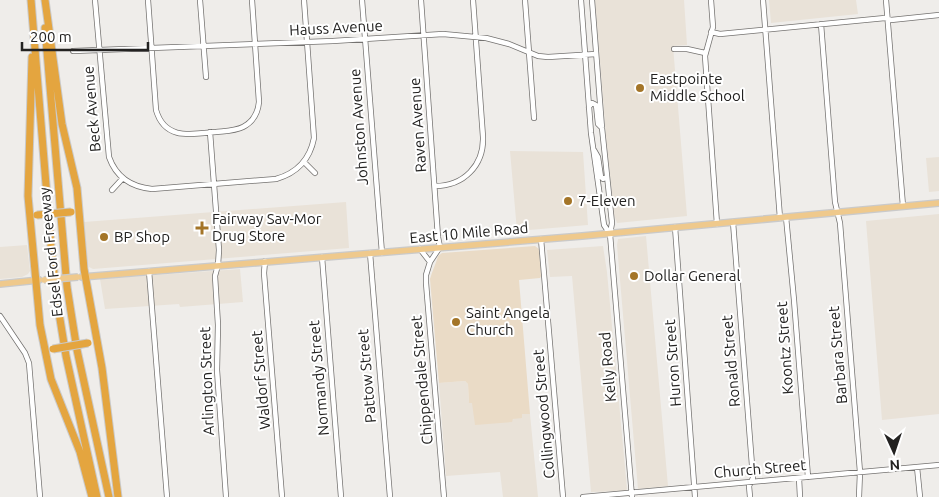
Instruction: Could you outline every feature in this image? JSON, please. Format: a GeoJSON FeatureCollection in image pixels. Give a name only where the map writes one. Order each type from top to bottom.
{"type":"FeatureCollection","features":[{"type":"Feature","properties":{"kind":"highway"},"geometry":{"type":"LineString","coordinates":[[44,0],[62,124],[76,179],[86,276],[104,376],[118,497]]}},
{"type":"Feature","properties":{"kind":"highway","name":"Edsel Ford Freeway"},"geometry":{"type":"LineString","coordinates":[[44,0],[67,287],[77,350],[109,497]]}},
{"type":"Feature","properties":{"kind":"highway"},"geometry":{"type":"LineString","coordinates":[[31,4],[32,65],[28,181],[34,280],[43,345],[51,379],[80,452],[92,497]]}},
{"type":"Feature","properties":{"kind":"highway","name":"Edsel Ford Freeway"},"geometry":{"type":"LineString","coordinates":[[31,4],[50,246],[58,307],[66,356],[97,497]]}},
{"type":"Feature","properties":{"kind":"highway"},"geometry":{"type":"LineString","coordinates":[[30,222],[37,215],[71,212],[80,217]]}},
{"type":"Feature","properties":{"kind":"highway"},"geometry":{"type":"LineString","coordinates":[[43,345],[53,349],[88,343],[97,334]]}},
{"type":"Feature","properties":{"kind":"main road","name":"East 10 Mile Road"},"geometry":{"type":"LineString","coordinates":[[0,284],[610,234],[939,203]]}},
{"type":"Feature","properties":{"kind":"street","name":"Beck Avenue"},"geometry":{"type":"LineString","coordinates":[[95,0],[108,152],[112,164],[123,178]]}},
{"type":"Feature","properties":{"kind":"street"},"geometry":{"type":"LineString","coordinates":[[148,0],[156,110],[161,122],[167,128],[179,134],[238,129],[249,124],[255,116],[259,108],[259,102],[252,0]]}},
{"type":"Feature","properties":{"kind":"street"},"geometry":{"type":"LineString","coordinates":[[200,0],[206,77]]}},
{"type":"Feature","properties":{"kind":"street"},"geometry":{"type":"LineString","coordinates":[[112,190],[123,178],[136,186],[152,189],[276,179],[290,174],[304,162],[310,152],[314,138],[304,0]]}},
{"type":"Feature","properties":{"kind":"street","name":"Johnston Avenue"},"geometry":{"type":"LineString","coordinates":[[362,0],[382,253]]}},
{"type":"Feature","properties":{"kind":"street","name":"Raven Avenue"},"geometry":{"type":"LineString","coordinates":[[421,0],[440,247]]}},
{"type":"Feature","properties":{"kind":"street"},"geometry":{"type":"LineString","coordinates":[[435,186],[452,184],[466,176],[474,169],[482,153],[483,137],[473,0]]}},
{"type":"Feature","properties":{"kind":"street"},"geometry":{"type":"LineString","coordinates":[[525,0],[534,118]]}},
{"type":"Feature","properties":{"kind":"street","name":"Kelly Road"},"geometry":{"type":"LineString","coordinates":[[581,0],[592,146],[604,225],[610,234]]}},
{"type":"Feature","properties":{"kind":"street","name":"Kelly Road"},"geometry":{"type":"LineString","coordinates":[[592,0],[612,223],[610,234],[632,495]]}},
{"type":"Feature","properties":{"kind":"street"},"geometry":{"type":"LineString","coordinates":[[711,0],[713,27],[705,53],[717,224]]}},
{"type":"Feature","properties":{"kind":"street","name":"Koontz Street"},"geometry":{"type":"LineString","coordinates":[[763,0],[783,218],[794,300],[808,477]]}},
{"type":"Feature","properties":{"kind":"street"},"geometry":{"type":"LineString","coordinates":[[886,0],[903,206]]}},
{"type":"Feature","properties":{"kind":"street"},"geometry":{"type":"LineString","coordinates":[[711,32],[720,34],[939,15]]}},
{"type":"Feature","properties":{"kind":"street","name":"Barbara Street"},"geometry":{"type":"LineString","coordinates":[[820,24],[836,212],[840,223],[860,472],[859,497]]}},
{"type":"Feature","properties":{"kind":"street","name":"Hauss Avenue"},"geometry":{"type":"LineString","coordinates":[[73,51],[307,43],[450,34],[476,36],[503,42],[548,58],[596,54]]}},
{"type":"Feature","properties":{"kind":"street"},"geometry":{"type":"LineString","coordinates":[[674,49],[687,49],[705,53]]}},
{"type":"Feature","properties":{"kind":"street"},"geometry":{"type":"LineString","coordinates":[[589,107],[592,103],[596,104],[598,124],[602,128]]}},
{"type":"Feature","properties":{"kind":"street","name":"Arlington Street"},"geometry":{"type":"LineString","coordinates":[[210,132],[218,237],[218,265],[215,276],[218,325],[217,370],[226,497]]}},
{"type":"Feature","properties":{"kind":"street"},"geometry":{"type":"LineString","coordinates":[[592,146],[598,157],[600,177],[603,179],[607,177]]}},
{"type":"Feature","properties":{"kind":"street"},"geometry":{"type":"LineString","coordinates":[[304,162],[315,172]]}},
{"type":"Feature","properties":{"kind":"street","name":"Ronald Street"},"geometry":{"type":"LineString","coordinates":[[732,222],[753,478],[749,486],[750,497]]}},
{"type":"Feature","properties":{"kind":"street","name":"Huron Street"},"geometry":{"type":"LineString","coordinates":[[675,227],[696,497]]}},
{"type":"Feature","properties":{"kind":"street","name":"Collingwood Street"},"geometry":{"type":"LineString","coordinates":[[541,239],[563,497]]}},
{"type":"Feature","properties":{"kind":"street","name":"Chippendale Street"},"geometry":{"type":"LineString","coordinates":[[440,247],[430,262],[426,283],[444,497]]}},
{"type":"Feature","properties":{"kind":"street"},"geometry":{"type":"LineString","coordinates":[[420,249],[430,262]]}},
{"type":"Feature","properties":{"kind":"street","name":"Pattow Street"},"geometry":{"type":"LineString","coordinates":[[370,253],[390,497]]}},
{"type":"Feature","properties":{"kind":"street","name":"Normandy Street"},"geometry":{"type":"LineString","coordinates":[[322,257],[341,497]]}},
{"type":"Feature","properties":{"kind":"street","name":"Waldorf Street"},"geometry":{"type":"LineString","coordinates":[[266,261],[264,273],[282,497]]}},
{"type":"Feature","properties":{"kind":"street"},"geometry":{"type":"LineString","coordinates":[[149,271],[167,497]]}},
{"type":"Feature","properties":{"kind":"street"},"geometry":{"type":"LineString","coordinates":[[0,316],[25,353],[29,363],[40,497]]}},
{"type":"Feature","properties":{"kind":"street","name":"Church Street"},"geometry":{"type":"LineString","coordinates":[[583,497],[632,495],[695,487],[939,465]]}},
{"type":"Feature","properties":{"kind":"street"},"geometry":{"type":"LineString","coordinates":[[917,467],[920,497]]}},
{"type":"Feature","properties":{"kind":"street"},"geometry":{"type":"LineString","coordinates":[[799,478],[800,497]]}},
{"type":"Feature","properties":{"kind":"shaded area","name":"Eastpointe Middle School"},"geometry":{"type":"Polygon","coordinates":[[[595,0],[684,0],[687,45],[673,46],[687,216],[617,223],[614,215],[606,137],[595,0]]]}},
{"type":"Feature","properties":{"kind":"shaded area"},"geometry":{"type":"Polygon","coordinates":[[[769,0],[856,0],[858,14],[771,23],[769,0]]]}},
{"type":"Feature","properties":{"kind":"shaded area"},"geometry":{"type":"Polygon","coordinates":[[[510,151],[583,152],[588,225],[517,231],[510,151]]]}},
{"type":"Feature","properties":{"kind":"shaded area"},"geometry":{"type":"Polygon","coordinates":[[[939,157],[939,191],[929,192],[926,158],[939,157]]]}},
{"type":"Feature","properties":{"kind":"shaded area"},"geometry":{"type":"Polygon","coordinates":[[[346,202],[349,248],[93,269],[88,264],[84,222],[346,202]]]}},
{"type":"Feature","properties":{"kind":"shaded area"},"geometry":{"type":"Polygon","coordinates":[[[939,214],[939,414],[882,420],[866,221],[939,214]]]}},
{"type":"Feature","properties":{"kind":"shaded area"},"geometry":{"type":"Polygon","coordinates":[[[646,236],[668,486],[638,489],[617,245],[618,239],[646,236]]]}},
{"type":"Feature","properties":{"kind":"shaded area"},"geometry":{"type":"Polygon","coordinates":[[[27,245],[30,271],[28,274],[22,277],[0,279],[0,247],[27,245]]]}},
{"type":"Feature","properties":{"kind":"shaded area"},"geometry":{"type":"Polygon","coordinates":[[[535,246],[539,249],[541,276],[540,278],[519,280],[530,414],[522,414],[522,418],[513,419],[512,422],[475,425],[472,403],[469,403],[468,384],[465,381],[439,383],[431,276],[438,256],[442,253],[535,246]]]}},
{"type":"Feature","properties":{"kind":"shaded area"},"geometry":{"type":"Polygon","coordinates":[[[603,246],[627,489],[625,491],[591,492],[572,276],[550,277],[547,250],[603,246]]]}},
{"type":"Feature","properties":{"kind":"shaded area"},"geometry":{"type":"Polygon","coordinates":[[[240,269],[243,302],[180,307],[179,304],[105,309],[100,279],[240,269]]]}},
{"type":"Feature","properties":{"kind":"shaded area"},"geometry":{"type":"Polygon","coordinates":[[[465,381],[468,384],[469,403],[472,402],[512,420],[522,414],[530,414],[538,497],[503,497],[500,472],[446,476],[439,383],[465,381]]]}},
{"type":"Feature","properties":{"kind":"place","name":"Eastpointe Middle School"},"geometry":{"type":"Point","coordinates":[640,88]}},
{"type":"Feature","properties":{"kind":"place","name":"7-Eleven"},"geometry":{"type":"Point","coordinates":[568,201]}},
{"type":"Feature","properties":{"kind":"place","name":"Fairway Sav-Mor Drug Store"},"geometry":{"type":"Point","coordinates":[202,228]}},
{"type":"Feature","properties":{"kind":"place","name":"BP Shop"},"geometry":{"type":"Point","coordinates":[104,237]}},
{"type":"Feature","properties":{"kind":"place","name":"Dollar General"},"geometry":{"type":"Point","coordinates":[634,276]}},
{"type":"Feature","properties":{"kind":"place","name":"Saint Angela Church"},"geometry":{"type":"Point","coordinates":[456,322]}}]}
